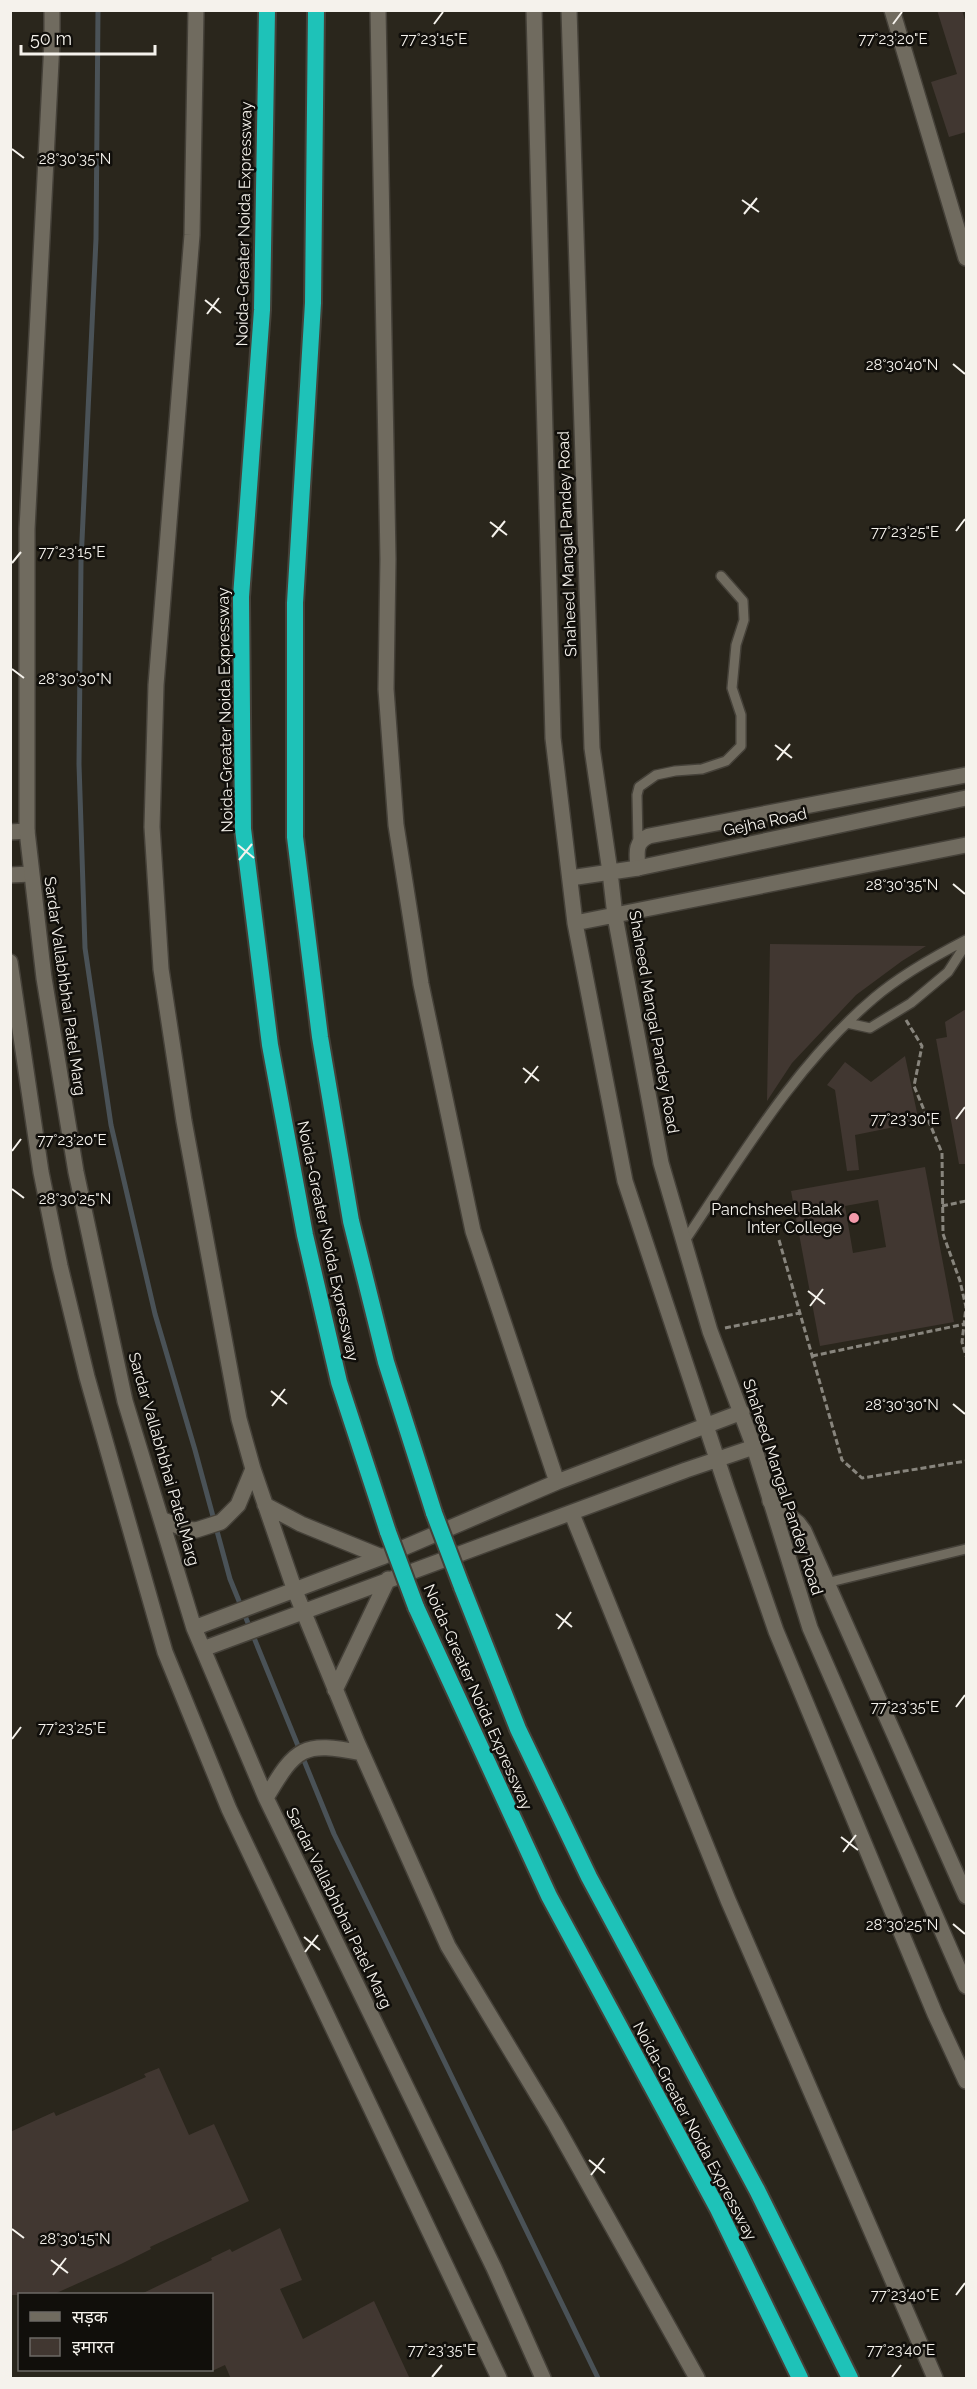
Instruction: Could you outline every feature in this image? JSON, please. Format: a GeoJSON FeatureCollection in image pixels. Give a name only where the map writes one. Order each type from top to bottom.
{"type":"FeatureCollection","features":[{"type":"Feature","properties":{"kind":"highway","name":"Noida-Greater Noida Expressway"},"geometry":{"type":"LineString","coordinates":[[267,10],[262,310],[240,597],[243,829],[270,1045],[305,1234],[339,1382],[388,1532],[416,1607],[549,1896],[718,2209],[800,2379]]}},
{"type":"Feature","properties":{"kind":"highway","name":"Noida-Greater Noida Expressway"},"geometry":{"type":"LineString","coordinates":[[316,10],[313,303],[295,603],[295,837],[320,1037],[351,1221],[386,1362],[434,1513],[518,1729],[589,1877],[757,2190],[850,2379]]}},
{"type":"Feature","properties":{"kind":"street","name":"Sardar Vallabhbhai Patel Marg"},"geometry":{"type":"LineString","coordinates":[[52,10],[27,529],[27,831],[44,978],[76,1172],[125,1401],[194,1628],[266,1798],[494,2268],[543,2379]]}},
{"type":"Feature","properties":{"kind":"street"},"geometry":{"type":"LineString","coordinates":[[196,10],[192,235],[156,685],[152,827],[161,969],[184,1121],[239,1419],[253,1469],[303,1612],[362,1754],[448,1946],[555,2124],[697,2379]]}},
{"type":"Feature","properties":{"kind":"street"},"geometry":{"type":"LineString","coordinates":[[378,10],[387,535],[386,689],[396,825],[421,984],[472,1231],[557,1482]]}},
{"type":"Feature","properties":{"kind":"street"},"geometry":{"type":"LineString","coordinates":[[534,10],[553,738],[575,923],[625,1180],[776,1631],[935,2014],[966,2081]]}},
{"type":"Feature","properties":{"kind":"street","name":"Shaheed Mangal Pandey Road"},"geometry":{"type":"LineString","coordinates":[[569,10],[592,748],[615,916],[661,1163],[710,1330],[754,1447],[810,1628],[966,1986]]}},
{"type":"Feature","properties":{"kind":"street"},"geometry":{"type":"LineString","coordinates":[[892,10],[966,258]]}},
{"type":"Feature","properties":{"kind":"street"},"geometry":{"type":"LineString","coordinates":[[638,868],[636,849],[638,843],[649,836],[966,775]]}},
{"type":"Feature","properties":{"kind":"street","name":"Gejha Road"},"geometry":{"type":"LineString","coordinates":[[570,878],[638,868],[966,798]]}},
{"type":"Feature","properties":{"kind":"street"},"geometry":{"type":"LineString","coordinates":[[10,832],[27,831]]}},
{"type":"Feature","properties":{"kind":"street"},"geometry":{"type":"LineString","coordinates":[[575,923],[966,845]]}},
{"type":"Feature","properties":{"kind":"street"},"geometry":{"type":"LineString","coordinates":[[10,875],[31,874]]}},
{"type":"Feature","properties":{"kind":"street"},"geometry":{"type":"LineString","coordinates":[[10,962],[41,1172],[60,1266],[87,1377],[165,1652],[229,1809],[499,2379]]}},
{"type":"Feature","properties":{"kind":"street"},"geometry":{"type":"LineString","coordinates":[[194,1628],[382,1557],[557,1482],[742,1412]]}},
{"type":"Feature","properties":{"kind":"street"},"geometry":{"type":"LineString","coordinates":[[203,1649],[754,1447]]}},
{"type":"Feature","properties":{"kind":"street"},"geometry":{"type":"LineString","coordinates":[[160,1519],[185,1529],[196,1530],[221,1522],[238,1505],[253,1469]]}},
{"type":"Feature","properties":{"kind":"street"},"geometry":{"type":"LineString","coordinates":[[770,1501],[798,1523],[966,1896]]}},
{"type":"Feature","properties":{"kind":"street"},"geometry":{"type":"LineString","coordinates":[[265,1505],[301,1524],[382,1557]]}},
{"type":"Feature","properties":{"kind":"street"},"geometry":{"type":"LineString","coordinates":[[572,1514],[728,1900],[935,2379]]}},
{"type":"Feature","properties":{"kind":"street"},"geometry":{"type":"LineString","coordinates":[[335,1690],[388,1580]]}},
{"type":"Feature","properties":{"kind":"street"},"geometry":{"type":"LineString","coordinates":[[266,1798],[285,1766],[308,1748],[330,1747],[362,1754]]}},
{"type":"Feature","properties":{"kind":"lane"},"geometry":{"type":"LineString","coordinates":[[638,843],[637,795],[639,787],[656,776],[675,771],[702,769],[726,761],[741,746],[741,715],[732,688],[736,645],[744,620],[745,606],[721,576]]}},
{"type":"Feature","properties":{"kind":"lane"},"geometry":{"type":"LineString","coordinates":[[684,1242],[789,1088],[847,1023],[876,996],[941,952],[966,942]]}},
{"type":"Feature","properties":{"kind":"lane"},"geometry":{"type":"LineString","coordinates":[[847,1023],[870,1028],[901,1011],[948,972],[966,942]]}},
{"type":"Feature","properties":{"kind":"lane"},"geometry":{"type":"LineString","coordinates":[[826,1583],[966,1549]]}},
{"type":"Feature","properties":{"kind":"path"},"geometry":{"type":"LineString","coordinates":[[901,1011],[922,1046],[914,1086],[942,1153],[943,1234],[960,1281],[966,1308],[962,1342],[966,1356]]}},
{"type":"Feature","properties":{"kind":"path"},"geometry":{"type":"LineString","coordinates":[[942,1206],[966,1201]]}},
{"type":"Feature","properties":{"kind":"path"},"geometry":{"type":"LineString","coordinates":[[779,1240],[842,1460],[862,1478],[966,1461]]}},
{"type":"Feature","properties":{"kind":"path"},"geometry":{"type":"LineString","coordinates":[[710,1330],[800,1313]]}},
{"type":"Feature","properties":{"kind":"path"},"geometry":{"type":"LineString","coordinates":[[812,1356],[965,1324]]}},
{"type":"Feature","properties":{"kind":"building"},"geometry":{"type":"Polygon","coordinates":[[[937,10],[962,10],[966,24],[966,132],[949,137],[931,82],[957,74],[937,10]]]}},
{"type":"Feature","properties":{"kind":"building"},"geometry":{"type":"Polygon","coordinates":[[[770,944],[926,946],[856,995],[792,1063],[767,1101],[770,944]]]}},
{"type":"Feature","properties":{"kind":"building"},"geometry":{"type":"Polygon","coordinates":[[[966,1009],[966,1164],[959,1164],[936,1039],[947,1037],[945,1022],[966,1009]]]}},
{"type":"Feature","properties":{"kind":"building"},"geometry":{"type":"Polygon","coordinates":[[[905,1056],[919,1122],[855,1135],[859,1170],[847,1171],[835,1090],[827,1085],[845,1062],[871,1082],[905,1056]]]}},
{"type":"Feature","properties":{"kind":"building"},"geometry":{"type":"Polygon","coordinates":[[[925,1167],[954,1322],[820,1346],[791,1191],[925,1167]],[[878,1200],[845,1206],[853,1253],[886,1247],[878,1200]]]}},
{"type":"Feature","properties":{"kind":"building"},"geometry":{"type":"Polygon","coordinates":[[[159,2068],[189,2135],[214,2124],[249,2201],[56,2293],[10,2295],[10,2132],[54,2112],[56,2116],[110,2093],[146,2077],[144,2074],[159,2068]]]}},
{"type":"Feature","properties":{"kind":"building"},"geometry":{"type":"Polygon","coordinates":[[[280,2228],[302,2280],[280,2289],[303,2339],[374,2301],[410,2379],[231,2379],[225,2365],[213,2371],[213,2293],[143,2293],[230,2249],[232,2252],[280,2228]]]}},
{"type":"Feature","properties":{"kind":"waterway"},"geometry":{"type":"LineString","coordinates":[[98,10],[96,239],[81,562],[79,764],[85,948],[111,1125],[155,1314],[230,1579],[334,1834],[598,2378]]}},
{"type":"Feature","properties":{"kind":"place","name":"Panchsheel Balak Inter College"},"geometry":{"type":"Point","coordinates":[854,1218]}}]}
